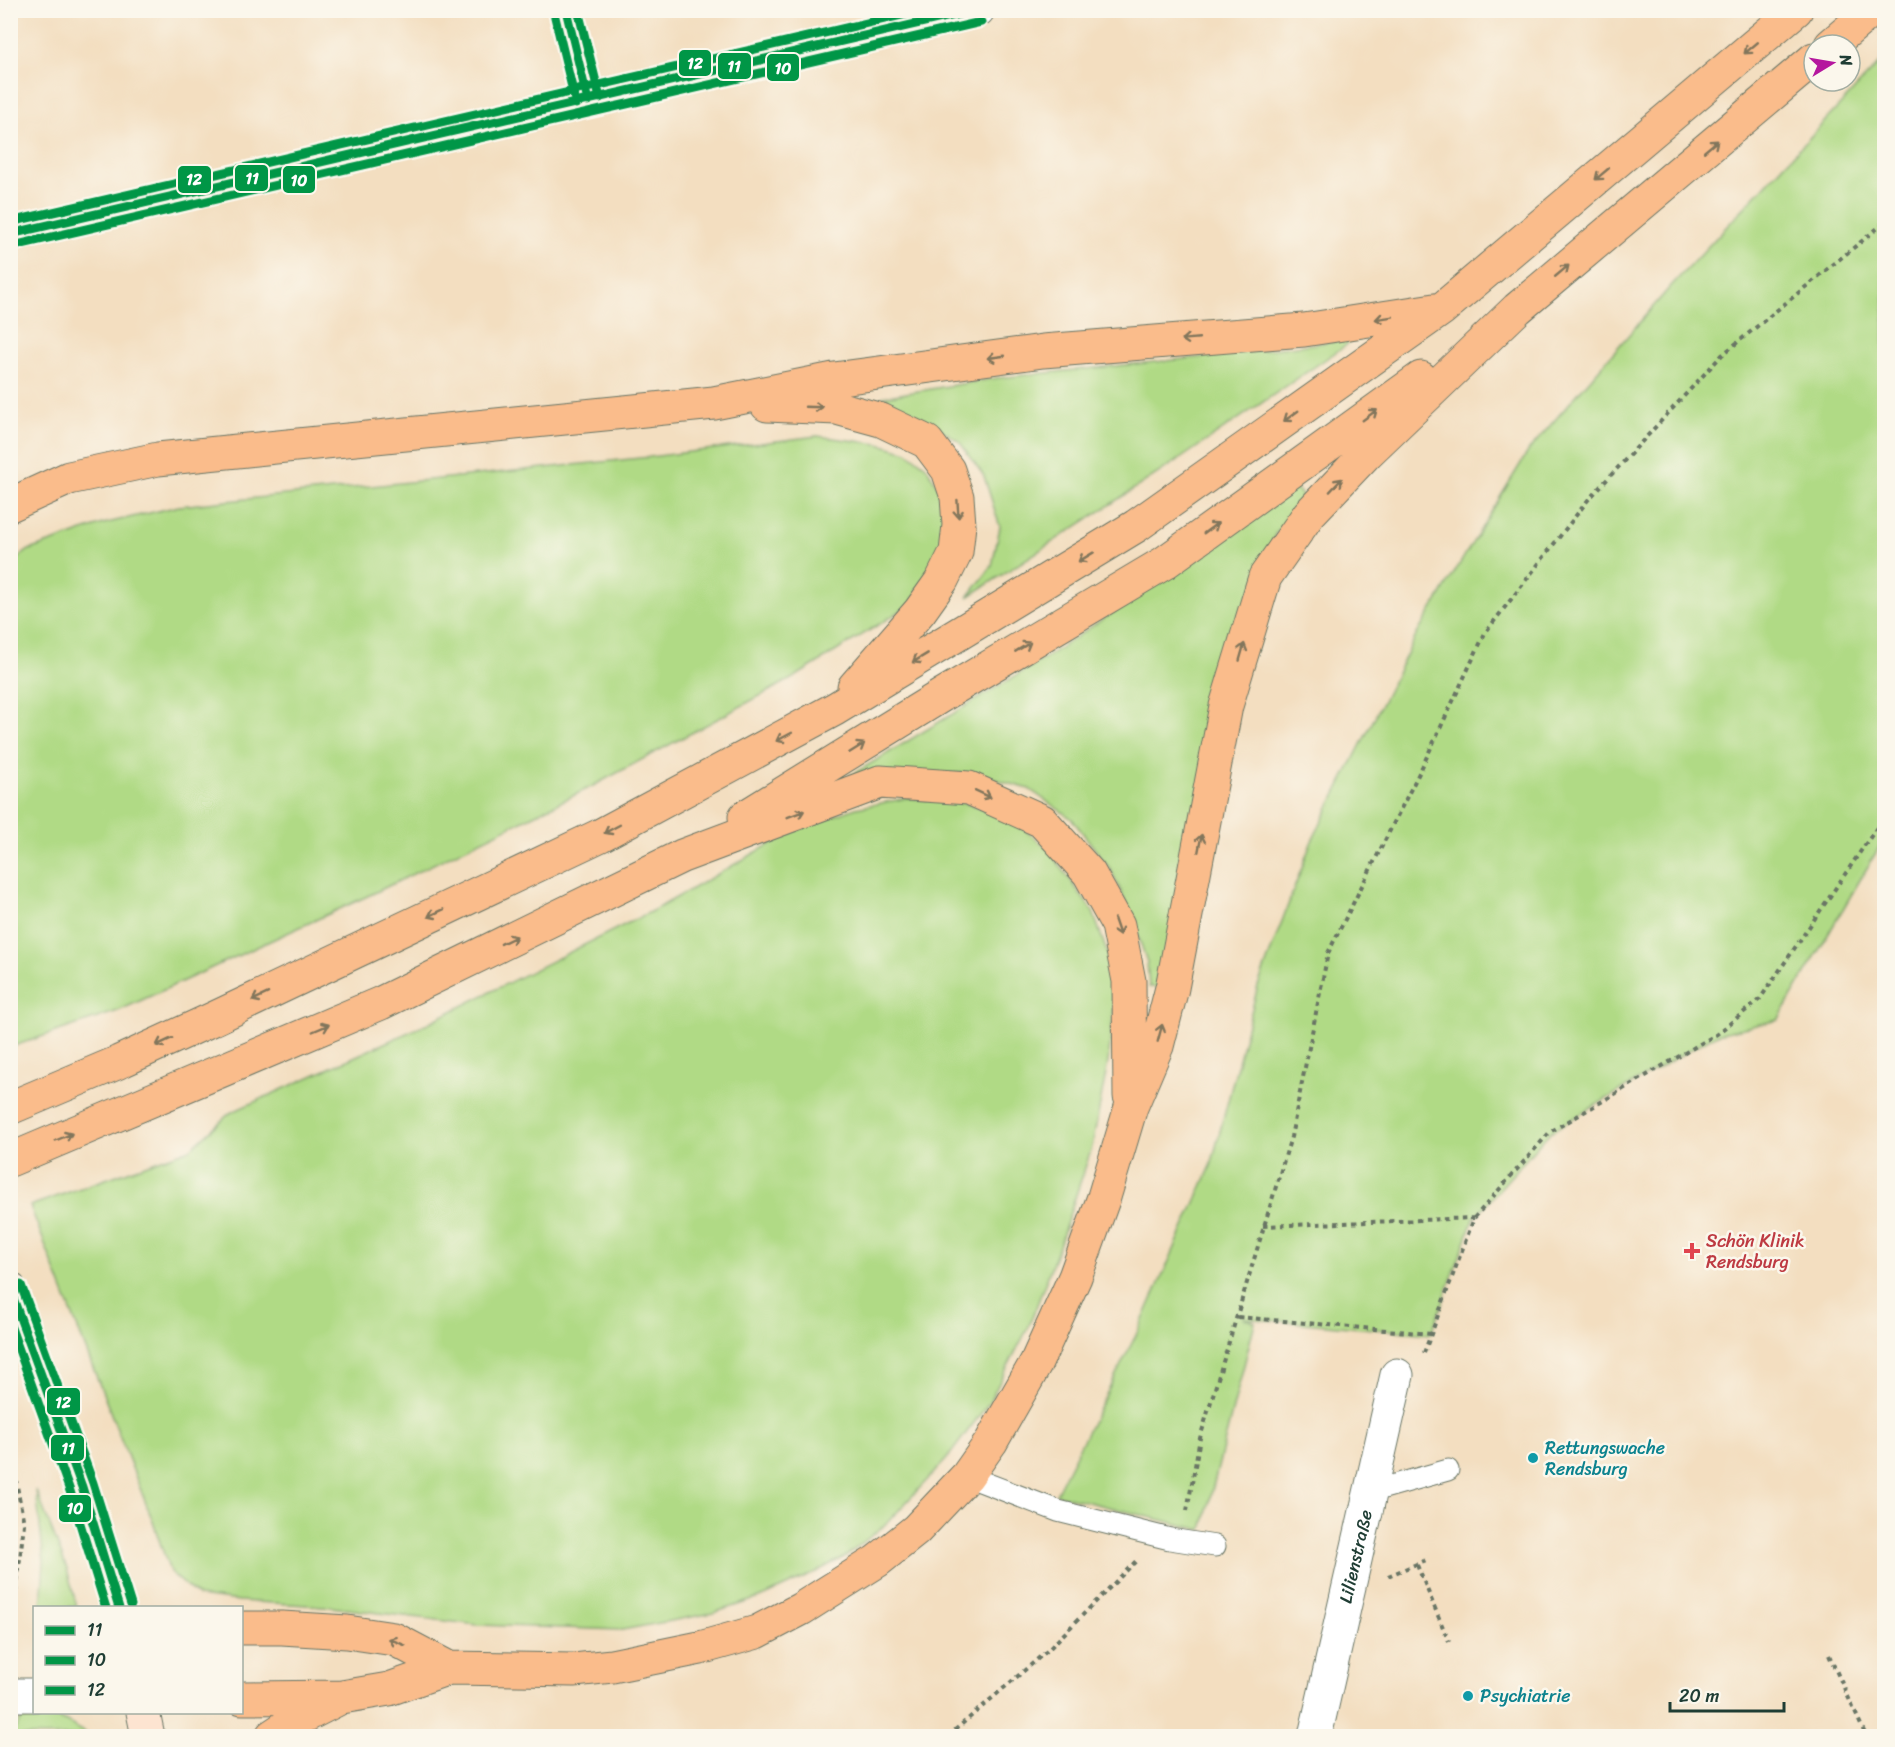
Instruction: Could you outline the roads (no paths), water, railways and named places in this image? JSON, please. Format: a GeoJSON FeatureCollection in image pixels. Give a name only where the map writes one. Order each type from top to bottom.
{"type":"FeatureCollection","features":[{"type":"Feature","properties":{"kind":"highway"},"geometry":{"type":"LineString","coordinates":[[10,1108],[173,1037],[601,835],[836,709],[1136,526],[1442,309],[1796,10]]}},
{"type":"Feature","properties":{"kind":"highway"},"geometry":{"type":"LineString","coordinates":[[1845,33],[1872,10]]}},
{"type":"Feature","properties":{"kind":"highway"},"geometry":{"type":"LineString","coordinates":[[243,1698],[342,1697],[389,1689],[449,1668],[574,1670],[612,1666],[700,1647],[757,1632],[801,1609],[877,1561],[916,1530],[967,1476],[992,1442],[1036,1363],[1075,1277],[1104,1197],[1131,1107],[1157,1046],[1172,988],[1226,706],[1265,577],[1309,514],[1367,453],[1518,309],[1802,69]]}},
{"type":"Feature","properties":{"kind":"highway"},"geometry":{"type":"LineString","coordinates":[[10,505],[69,478],[158,459],[714,404],[834,379],[1032,353],[1304,330],[1442,309]]}},
{"type":"Feature","properties":{"kind":"highway"},"geometry":{"type":"LineString","coordinates":[[682,856],[944,694],[1164,562],[1518,309]]}},
{"type":"Feature","properties":{"kind":"highway"},"geometry":{"type":"LineString","coordinates":[[714,404],[837,408],[881,420],[927,442],[948,470],[957,497],[959,525],[956,552],[942,580],[920,611],[836,709]]}},
{"type":"Feature","properties":{"kind":"highway"},"geometry":{"type":"LineString","coordinates":[[10,1160],[381,1003],[682,856],[880,782],[969,788],[1042,821],[1089,873],[1118,925],[1129,981],[1131,1107]]}},
{"type":"Feature","properties":{"kind":"highway"},"geometry":{"type":"LineString","coordinates":[[243,1628],[347,1632],[394,1639],[449,1668]]}},
{"type":"Feature","properties":{"kind":"highway"},"geometry":{"type":"LineString","coordinates":[[272,1737],[294,1722],[342,1697]]}},
{"type":"Feature","properties":{"kind":"main road"},"geometry":{"type":"LineString","coordinates":[[10,1288],[74,1461],[118,1606]]}},
{"type":"Feature","properties":{"kind":"main road"},"geometry":{"type":"LineString","coordinates":[[143,1714],[148,1737]]}},
{"type":"Feature","properties":{"kind":"street"},"geometry":{"type":"LineString","coordinates":[[566,10],[588,101]]}},
{"type":"Feature","properties":{"kind":"street"},"geometry":{"type":"LineString","coordinates":[[10,234],[978,10]]}},
{"type":"Feature","properties":{"kind":"street","name":"Lilienstraße"},"geometry":{"type":"LineString","coordinates":[[1315,1737],[1397,1375]]}},
{"type":"Feature","properties":{"kind":"lane"},"geometry":{"type":"LineString","coordinates":[[1370,1492],[1448,1470]]}},
{"type":"Feature","properties":{"kind":"lane"},"geometry":{"type":"LineString","coordinates":[[967,1476],[1058,1511],[1170,1539],[1215,1546]]}},
{"type":"Feature","properties":{"kind":"place","name":"Schön Klinik Rendsburg"},"geometry":{"type":"Point","coordinates":[1692,1251]}},
{"type":"Feature","properties":{"kind":"place","name":"Rettungswache Rendsburg"},"geometry":{"type":"Point","coordinates":[1533,1458]}},
{"type":"Feature","properties":{"kind":"place","name":"Psychiatrie"},"geometry":{"type":"Point","coordinates":[1468,1696]}}]}
